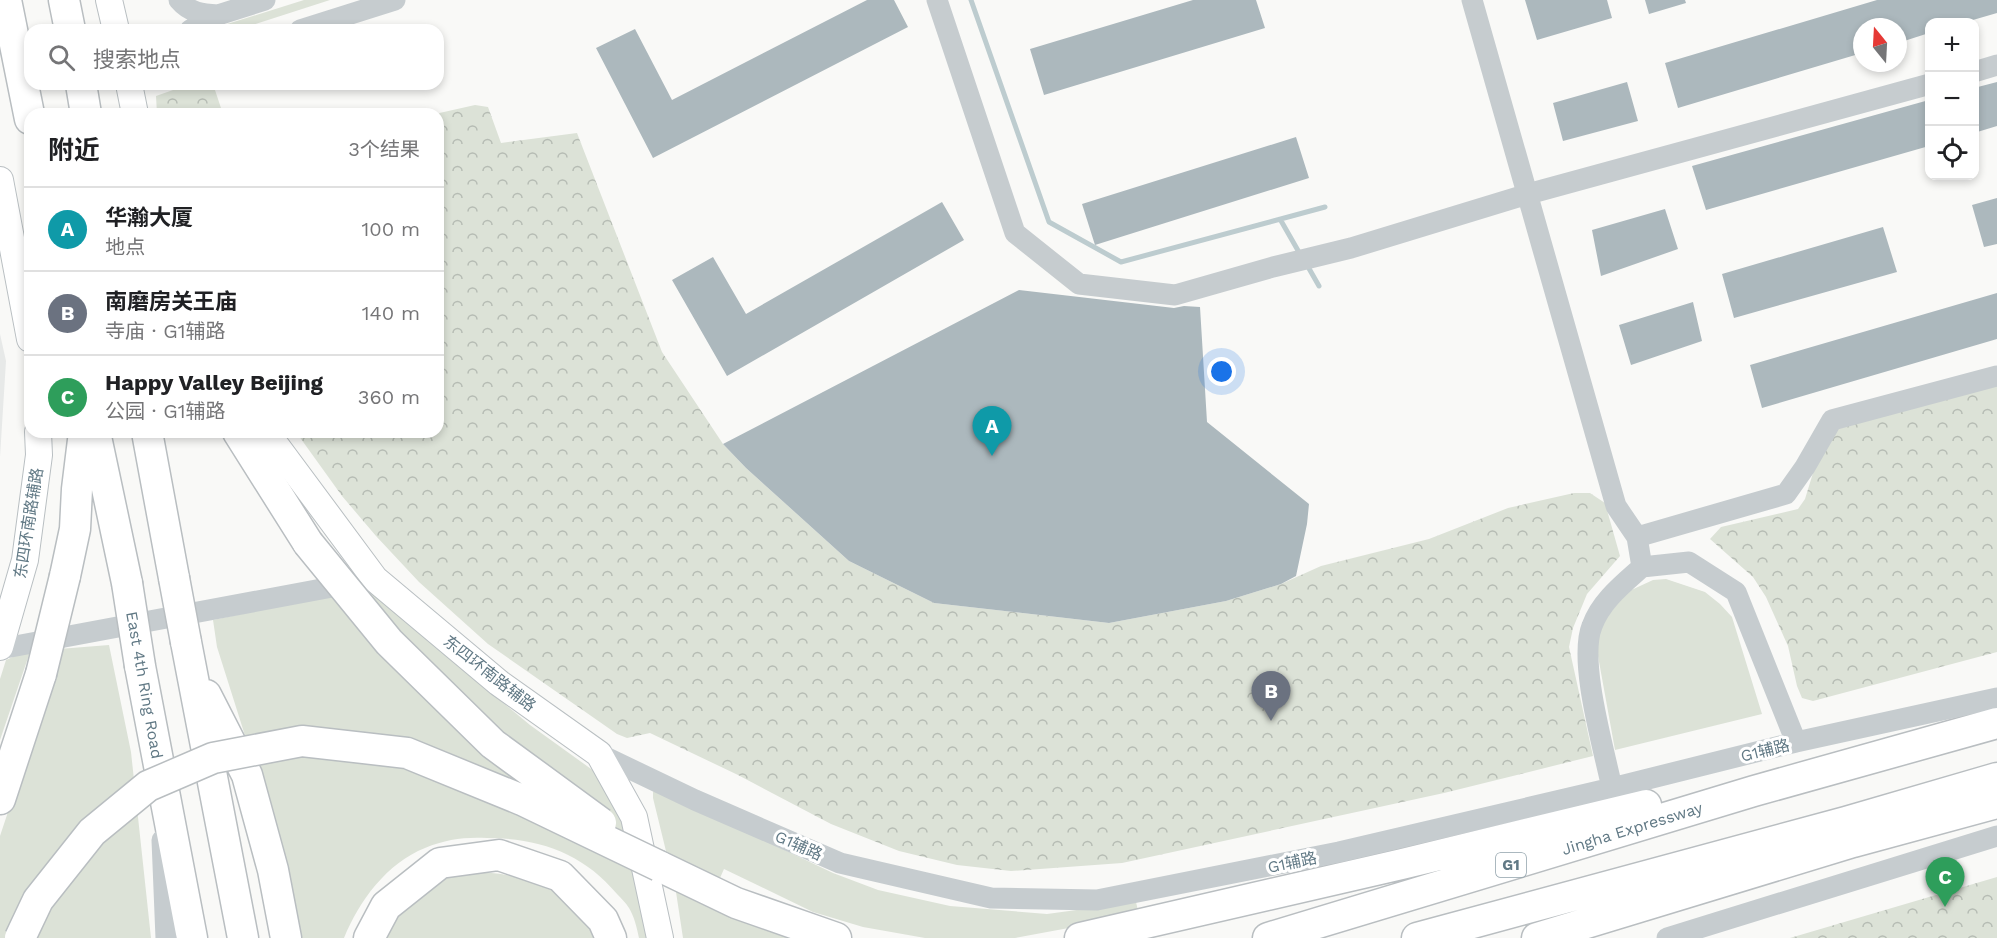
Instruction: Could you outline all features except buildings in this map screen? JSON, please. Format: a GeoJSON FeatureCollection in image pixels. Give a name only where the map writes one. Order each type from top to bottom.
{"type":"FeatureCollection","features":[{"type":"Feature","properties":{"kind":"highway"},"geometry":{"type":"LineString","coordinates":[[6,0],[24,89]]}},
{"type":"Feature","properties":{"kind":"highway"},"geometry":{"type":"LineString","coordinates":[[64,0],[69,24]]}},
{"type":"Feature","properties":{"kind":"highway"},"geometry":{"type":"LineString","coordinates":[[24,90],[28,108]]}},
{"type":"Feature","properties":{"kind":"highway"},"geometry":{"type":"LineString","coordinates":[[82,90],[85,108]]}},
{"type":"Feature","properties":{"kind":"highway"},"geometry":{"type":"LineString","coordinates":[[0,799],[41,674],[65,576],[75,529],[76,489],[83,438]]}},
{"type":"Feature","properties":{"kind":"highway","name":"East 4th Ring Road"},"geometry":{"type":"LineString","coordinates":[[97,438],[127,583],[192,938]]}},
{"type":"Feature","properties":{"kind":"highway"},"geometry":{"type":"LineString","coordinates":[[148,438],[243,938]]}},
{"type":"Feature","properties":{"kind":"highway"},"geometry":{"type":"LineString","coordinates":[[242,438],[308,543],[388,642],[494,744],[659,866]]}},
{"type":"Feature","properties":{"kind":"highway"},"geometry":{"type":"LineString","coordinates":[[188,654],[247,775],[273,870],[286,938]]}},
{"type":"Feature","properties":{"kind":"highway","name":"Jingha Expressway"},"geometry":{"type":"LineString","coordinates":[[1268,938],[1754,791],[1997,723]]}},
{"type":"Feature","properties":{"kind":"highway"},"geometry":{"type":"LineString","coordinates":[[20,938],[38,900],[92,832],[148,786],[213,758],[302,741],[407,753],[522,800],[736,903],[836,938]]}},
{"type":"Feature","properties":{"kind":"highway"},"geometry":{"type":"LineString","coordinates":[[1417,938],[1997,778]]}},
{"type":"Feature","properties":{"kind":"highway"},"geometry":{"type":"LineString","coordinates":[[1080,938],[1402,864],[1639,806],[1754,791]]}},
{"type":"Feature","properties":{"kind":"highway"},"geometry":{"type":"LineString","coordinates":[[1853,842],[1948,793],[1997,793]]}},
{"type":"Feature","properties":{"kind":"highway"},"geometry":{"type":"LineString","coordinates":[[1537,938],[1853,842],[1997,803]]}},
{"type":"Feature","properties":{"kind":"highway"},"geometry":{"type":"LineString","coordinates":[[369,938],[386,906],[440,863],[499,855],[560,876],[603,920],[611,938]]}},
{"type":"Feature","properties":{"kind":"main road"},"geometry":{"type":"LineString","coordinates":[[109,0],[115,24]]}},
{"type":"Feature","properties":{"kind":"main road"},"geometry":{"type":"LineString","coordinates":[[130,90],[134,108]]}},
{"type":"Feature","properties":{"kind":"main road"},"geometry":{"type":"LineString","coordinates":[[0,180],[24,307]]}},
{"type":"Feature","properties":{"kind":"main road","name":"东四环南路辅路"},"geometry":{"type":"LineString","coordinates":[[0,648],[26,560],[39,455],[38,438]]}},
{"type":"Feature","properties":{"kind":"main road","name":"东四环南路辅路"},"geometry":{"type":"LineString","coordinates":[[270,438],[375,579],[499,683],[599,754],[634,817],[660,938]]}},
{"type":"Feature","properties":{"kind":"street"},"geometry":{"type":"LineString","coordinates":[[179,0],[183,5],[199,14],[218,15]]}},
{"type":"Feature","properties":{"kind":"street"},"geometry":{"type":"LineString","coordinates":[[201,24],[218,15],[265,0]]}},
{"type":"Feature","properties":{"kind":"street"},"geometry":{"type":"LineString","coordinates":[[319,24],[395,0]]}},
{"type":"Feature","properties":{"kind":"street"},"geometry":{"type":"LineString","coordinates":[[937,0],[1015,233],[1079,285],[1175,295],[1332,252],[1528,194],[1925,85]]}},
{"type":"Feature","properties":{"kind":"street"},"geometry":{"type":"LineString","coordinates":[[1472,0],[1616,506],[1637,537],[1642,567]]}},
{"type":"Feature","properties":{"kind":"street"},"geometry":{"type":"LineString","coordinates":[[1979,70],[1997,65]]}},
{"type":"Feature","properties":{"kind":"street"},"geometry":{"type":"LineString","coordinates":[[1637,537],[1786,494],[1805,467],[1832,420],[1997,376]]}},
{"type":"Feature","properties":{"kind":"street"},"geometry":{"type":"LineString","coordinates":[[1612,788],[1586,654],[1592,626],[1610,596],[1642,567],[1689,562],[1736,592],[1796,742]]}},
{"type":"Feature","properties":{"kind":"street"},"geometry":{"type":"LineString","coordinates":[[0,648],[375,579]]}},
{"type":"Feature","properties":{"kind":"street","name":"G1辅路"},"geometry":{"type":"LineString","coordinates":[[599,754],[695,800],[840,863],[991,898],[1097,900],[1339,852],[1796,742],[1997,698]]}},
{"type":"Feature","properties":{"kind":"street"},"geometry":{"type":"LineString","coordinates":[[159,762],[166,938]]}},
{"type":"Feature","properties":{"kind":"street"},"geometry":{"type":"LineString","coordinates":[[1667,938],[1997,836]]}},
{"type":"Feature","properties":{"kind":"shaded area"},"geometry":{"type":"Polygon","coordinates":[[[0,334],[6,361],[0,457],[0,334]]]}},
{"type":"Feature","properties":{"kind":"green space"},"geometry":{"type":"Polygon","coordinates":[[[304,0],[330,0],[256,24],[227,24],[304,0]]]}},
{"type":"Feature","properties":{"kind":"green space"},"geometry":{"type":"Polygon","coordinates":[[[173,90],[215,90],[221,108],[157,108],[156,96],[173,90]]]}},
{"type":"Feature","properties":{"kind":"green space"},"geometry":{"type":"Polygon","coordinates":[[[475,105],[488,107],[501,143],[577,133],[662,352],[723,444],[746,468],[849,561],[934,603],[1109,623],[1226,601],[1281,584],[1321,566],[1429,539],[1508,508],[1574,493],[1590,493],[1605,503],[1620,556],[1587,594],[1573,628],[1569,647],[1593,756],[1444,793],[1122,863],[1011,871],[957,865],[899,851],[831,824],[738,775],[650,733],[627,738],[617,734],[488,644],[419,582],[342,496],[300,438],[444,438],[444,112],[475,105]]]}},
{"type":"Feature","properties":{"kind":"green space"},"geometry":{"type":"Polygon","coordinates":[[[1997,381],[1997,652],[1813,701],[1802,698],[1788,646],[1766,597],[1753,577],[1710,539],[1721,527],[1798,509],[1805,499],[1813,473],[1837,425],[1997,381]]]}},
{"type":"Feature","properties":{"kind":"green space"},"geometry":{"type":"Polygon","coordinates":[[[1666,579],[1705,592],[1732,617],[1762,714],[1615,750],[1596,645],[1601,624],[1627,592],[1653,580],[1666,579]]]}},
{"type":"Feature","properties":{"kind":"green space"},"geometry":{"type":"Polygon","coordinates":[[[376,593],[530,725],[605,779],[620,802],[650,938],[639,938],[632,915],[625,902],[604,880],[575,858],[542,845],[524,841],[479,838],[456,839],[441,843],[425,848],[398,863],[366,897],[344,938],[293,938],[260,783],[217,647],[213,620],[332,595],[376,593]]]}},
{"type":"Feature","properties":{"kind":"green space"},"geometry":{"type":"Polygon","coordinates":[[[109,645],[131,752],[151,938],[0,938],[0,836],[36,728],[59,649],[109,645]]]}},
{"type":"Feature","properties":{"kind":"green space"},"geometry":{"type":"Polygon","coordinates":[[[31,649],[0,740],[0,679],[6,660],[31,649]]]}},
{"type":"Feature","properties":{"kind":"green space"},"geometry":{"type":"Polygon","coordinates":[[[656,789],[833,873],[878,890],[950,906],[1047,914],[1136,902],[1139,915],[1015,938],[925,938],[863,927],[813,912],[724,869],[711,898],[815,938],[683,938],[676,892],[653,798],[653,792],[656,789]]]}},
{"type":"Feature","properties":{"kind":"green space"},"geometry":{"type":"Polygon","coordinates":[[[463,870],[550,883],[583,912],[595,938],[382,938],[389,919],[419,888],[463,870]]]}},
{"type":"Feature","properties":{"kind":"green space"},"geometry":{"type":"Polygon","coordinates":[[[1997,877],[1997,938],[1790,938],[1997,877]]]}},
{"type":"Feature","properties":{"kind":"waterway"},"geometry":{"type":"LineString","coordinates":[[971,0],[1049,222],[1121,262],[1325,207]]}},
{"type":"Feature","properties":{"kind":"waterway"},"geometry":{"type":"LineString","coordinates":[[1280,219],[1300,254]]}},
{"type":"Feature","properties":{"kind":"waterway"},"geometry":{"type":"LineString","coordinates":[[1307,265],[1319,286]]}},
{"type":"Feature","properties":{"kind":"place","name":"华瀚大厦"},"geometry":{"type":"Point","coordinates":[992,456]}},
{"type":"Feature","properties":{"kind":"place","name":"南磨房关王庙"},"geometry":{"type":"Point","coordinates":[1271,721]}},
{"type":"Feature","properties":{"kind":"place","name":"Happy Valley Beijing"},"geometry":{"type":"Point","coordinates":[1945,907]}}]}
